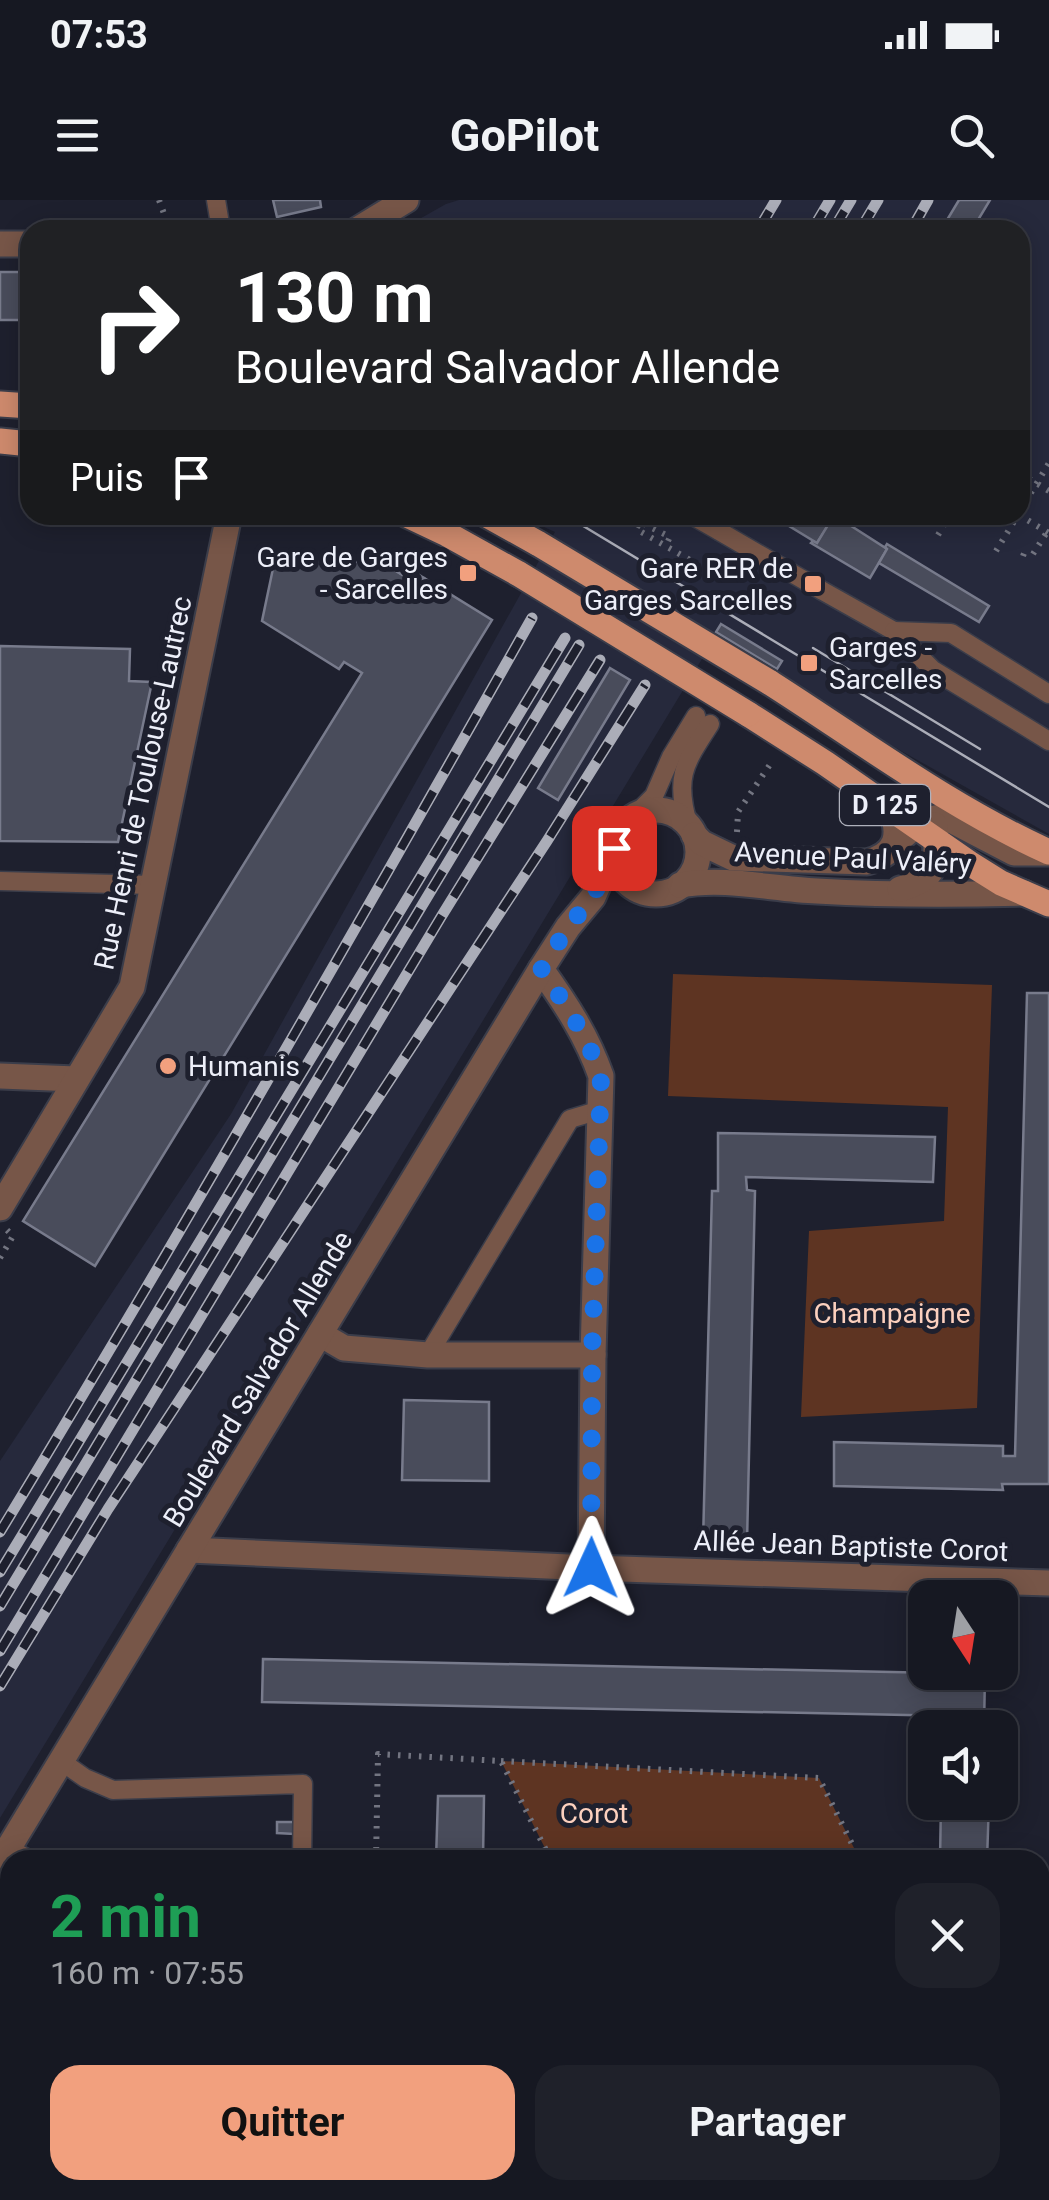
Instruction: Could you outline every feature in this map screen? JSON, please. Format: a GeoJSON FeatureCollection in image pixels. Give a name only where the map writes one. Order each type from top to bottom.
{"type":"FeatureCollection","features":[{"type":"Feature","properties":{"kind":"main road","name":"Avenue Paul Valéry"},"geometry":{"type":"LineString","coordinates":[[428,525],[519,574],[748,714],[890,808],[928,828],[1001,883],[1037,894],[1049,904]]}},
{"type":"Feature","properties":{"kind":"main road","name":"Avenue Paul Valéry"},"geometry":{"type":"LineString","coordinates":[[505,525],[769,682],[998,828],[1049,853]]}},
{"type":"Feature","properties":{"kind":"street"},"geometry":{"type":"LineString","coordinates":[[369,220],[406,200]]}},
{"type":"Feature","properties":{"kind":"street","name":"Rue Henri de Toulouse-Lautrec"},"geometry":{"type":"LineString","coordinates":[[0,1208],[132,987],[227,525]]}},
{"type":"Feature","properties":{"kind":"street"},"geometry":{"type":"LineString","coordinates":[[880,893],[914,885],[926,878],[936,864],[924,788],[914,776]]}},
{"type":"Feature","properties":{"kind":"street","name":"Avenue Paul Valéry"},"geometry":{"type":"LineString","coordinates":[[692,831],[702,843],[733,858],[867,862],[878,859],[896,840],[898,829],[890,808]]}},
{"type":"Feature","properties":{"kind":"street"},"geometry":{"type":"LineString","coordinates":[[645,811],[664,811],[674,814],[692,831],[696,864],[680,885],[664,892],[646,892],[624,879],[616,864],[614,848],[621,828],[634,816],[645,811]]}},
{"type":"Feature","properties":{"kind":"street"},"geometry":{"type":"LineString","coordinates":[[889,850],[907,832],[928,828],[945,816],[1014,852],[1049,853]]}},
{"type":"Feature","properties":{"kind":"street","name":"Boulevard Salvador Allende"},"geometry":{"type":"LineString","coordinates":[[16,1850],[61,1761],[541,970],[593,897],[614,848]]}},
{"type":"Feature","properties":{"kind":"street","name":"Avenue Paul Valéry"},"geometry":{"type":"LineString","coordinates":[[680,885],[721,881],[789,890],[1037,894]]}},
{"type":"Feature","properties":{"kind":"street","name":"Boulevard Salvador Allende"},"geometry":{"type":"LineString","coordinates":[[568,927],[612,899],[646,892]]}},
{"type":"Feature","properties":{"kind":"street"},"geometry":{"type":"LineString","coordinates":[[541,970],[589,1044],[601,1076],[592,1355],[591,1568]]}},
{"type":"Feature","properties":{"kind":"street"},"geometry":{"type":"LineString","coordinates":[[0,1076],[76,1078]]}},
{"type":"Feature","properties":{"kind":"street"},"geometry":{"type":"LineString","coordinates":[[320,1334],[344,1348],[428,1355],[592,1355]]}},
{"type":"Feature","properties":{"kind":"street","name":"Allée Jean Baptiste Corot"},"geometry":{"type":"LineString","coordinates":[[189,1550],[1049,1583]]}},
{"type":"Feature","properties":{"kind":"lane"},"geometry":{"type":"LineString","coordinates":[[709,525],[894,631],[932,670],[1049,741]]}},
{"type":"Feature","properties":{"kind":"lane"},"geometry":{"type":"LineString","coordinates":[[894,631],[951,633],[1049,694]]}},
{"type":"Feature","properties":{"kind":"lane"},"geometry":{"type":"LineString","coordinates":[[634,816],[654,796],[671,756],[703,720],[684,768],[682,800],[692,831]]}},
{"type":"Feature","properties":{"kind":"lane"},"geometry":{"type":"LineString","coordinates":[[0,880],[153,885]]}},
{"type":"Feature","properties":{"kind":"lane"},"geometry":{"type":"LineString","coordinates":[[428,1355],[570,1119],[600,1110]]}},
{"type":"Feature","properties":{"kind":"lane"},"geometry":{"type":"LineString","coordinates":[[61,1761],[85,1778],[113,1790],[302,1784],[302,1850]]}},
{"type":"Feature","properties":{"kind":"path"},"geometry":{"type":"LineString","coordinates":[[1030,494],[1049,463]]}},
{"type":"Feature","properties":{"kind":"path"},"geometry":{"type":"LineString","coordinates":[[1030,479],[1049,491]]}},
{"type":"Feature","properties":{"kind":"path"},"geometry":{"type":"LineString","coordinates":[[638,525],[636,529],[711,572]]}},
{"type":"Feature","properties":{"kind":"path"},"geometry":{"type":"LineString","coordinates":[[646,525],[670,538],[668,541]]}},
{"type":"Feature","properties":{"kind":"path"},"geometry":{"type":"LineString","coordinates":[[938,534],[944,525]]}},
{"type":"Feature","properties":{"kind":"path"},"geometry":{"type":"LineString","coordinates":[[996,552],[1012,525]]}},
{"type":"Feature","properties":{"kind":"path"},"geometry":{"type":"LineString","coordinates":[[1027,554],[1048,533]]}},
{"type":"Feature","properties":{"kind":"path"},"geometry":{"type":"LineString","coordinates":[[736,830],[738,812],[765,772]]}},
{"type":"Feature","properties":{"kind":"path"},"geometry":{"type":"LineString","coordinates":[[0,1222],[13,1236],[0,1258]]}},
{"type":"Feature","properties":{"kind":"path"},"geometry":{"type":"LineString","coordinates":[[376,1850],[378,1754],[819,1778],[855,1850]]}},
{"type":"Feature","properties":{"kind":"path"},"geometry":{"type":"LineString","coordinates":[[501,1761],[546,1850]]}},
{"type":"Feature","properties":{"kind":"shaded area"},"geometry":{"type":"Polygon","coordinates":[[[459,200],[1049,200],[1049,834],[711,644],[0,1818],[0,1461],[231,1114],[555,532],[540,525],[1030,525],[1030,220],[418,220],[459,200]]]}},
{"type":"Feature","properties":{"kind":"green space","name":"Champaigne"},"geometry":{"type":"Polygon","coordinates":[[[673,974],[992,985],[977,1408],[801,1417],[809,1231],[944,1221],[948,1107],[668,1096],[673,974]]]}},
{"type":"Feature","properties":{"kind":"green space","name":"Corot"},"geometry":{"type":"Polygon","coordinates":[[[501,1761],[819,1778],[855,1850],[546,1850],[501,1761]]]}},
{"type":"Feature","properties":{"kind":"building"},"geometry":{"type":"Polygon","coordinates":[[[273,200],[320,200],[321,207],[277,217],[273,200]]]}},
{"type":"Feature","properties":{"kind":"building"},"geometry":{"type":"Polygon","coordinates":[[[959,200],[990,200],[978,220],[947,220],[959,200]]]}},
{"type":"Feature","properties":{"kind":"building"},"geometry":{"type":"Polygon","coordinates":[[[0,272],[20,272],[20,320],[0,320],[0,272]]]}},
{"type":"Feature","properties":{"kind":"building"},"geometry":{"type":"Polygon","coordinates":[[[787,525],[829,525],[817,543],[787,525]]]}},
{"type":"Feature","properties":{"kind":"building"},"geometry":{"type":"Polygon","coordinates":[[[828,525],[850,525],[887,549],[870,578],[811,543],[817,543],[828,525]]]}},
{"type":"Feature","properties":{"kind":"building"},"geometry":{"type":"Polygon","coordinates":[[[887,544],[989,606],[979,622],[879,563],[887,544]]]}},
{"type":"Feature","properties":{"kind":"building","name":"Humanis"},"geometry":{"type":"Polygon","coordinates":[[[275,559],[383,563],[419,585],[424,578],[492,620],[95,1266],[23,1221],[362,673],[344,662],[339,669],[262,621],[275,559]]]}},
{"type":"Feature","properties":{"kind":"building"},"geometry":{"type":"Polygon","coordinates":[[[383,563],[401,563],[424,578],[419,585],[383,563]]]}},
{"type":"Feature","properties":{"kind":"building"},"geometry":{"type":"Polygon","coordinates":[[[721,624],[782,661],[777,669],[716,632],[721,624]]]}},
{"type":"Feature","properties":{"kind":"building"},"geometry":{"type":"Polygon","coordinates":[[[0,646],[130,649],[129,681],[152,682],[118,842],[0,841],[0,646]]]}},
{"type":"Feature","properties":{"kind":"building"},"geometry":{"type":"Polygon","coordinates":[[[610,668],[630,680],[558,800],[538,788],[610,668]]]}},
{"type":"Feature","properties":{"kind":"building"},"geometry":{"type":"Polygon","coordinates":[[[1027,993],[1049,993],[1049,1484],[1002,1484],[1003,1490],[834,1486],[834,1442],[1003,1446],[1003,1456],[1015,1456],[1027,993]]]}},
{"type":"Feature","properties":{"kind":"building"},"geometry":{"type":"Polygon","coordinates":[[[718,1133],[935,1137],[933,1182],[746,1177],[747,1190],[755,1191],[747,1543],[703,1542],[712,1191],[718,1191],[718,1133]]]}},
{"type":"Feature","properties":{"kind":"building"},"geometry":{"type":"Polygon","coordinates":[[[404,1400],[489,1402],[489,1481],[402,1480],[404,1400]]]}},
{"type":"Feature","properties":{"kind":"building"},"geometry":{"type":"Polygon","coordinates":[[[263,1659],[908,1672],[908,1690],[985,1690],[984,1710],[908,1710],[908,1715],[262,1702],[263,1659]]]}},
{"type":"Feature","properties":{"kind":"building"},"geometry":{"type":"Polygon","coordinates":[[[438,1796],[484,1796],[483,1850],[436,1850],[438,1796]]]}},
{"type":"Feature","properties":{"kind":"building"},"geometry":{"type":"Polygon","coordinates":[[[941,1820],[988,1820],[987,1850],[940,1850],[941,1820]]]}},
{"type":"Feature","properties":{"kind":"building"},"geometry":{"type":"Polygon","coordinates":[[[277,1822],[294,1822],[294,1834],[277,1833],[277,1822]]]}},
{"type":"Feature","properties":{"kind":"tram line"},"geometry":{"type":"LineString","coordinates":[[582,525],[1049,807]]}},
{"type":"Feature","properties":{"kind":"tram line"},"geometry":{"type":"LineString","coordinates":[[813,648],[980,749]]}},
{"type":"Feature","properties":{"kind":"railway"},"geometry":{"type":"LineString","coordinates":[[764,220],[776,200]]}},
{"type":"Feature","properties":{"kind":"railway"},"geometry":{"type":"LineString","coordinates":[[818,220],[830,200]]}},
{"type":"Feature","properties":{"kind":"railway"},"geometry":{"type":"LineString","coordinates":[[839,220],[851,200]]}},
{"type":"Feature","properties":{"kind":"railway"},"geometry":{"type":"LineString","coordinates":[[866,220],[878,200]]}},
{"type":"Feature","properties":{"kind":"railway"},"geometry":{"type":"LineString","coordinates":[[917,220],[928,200]]}},
{"type":"Feature","properties":{"kind":"railway"},"geometry":{"type":"LineString","coordinates":[[0,1532],[269,1077],[532,618]]}},
{"type":"Feature","properties":{"kind":"railway"},"geometry":{"type":"LineString","coordinates":[[0,1572],[565,638]]}},
{"type":"Feature","properties":{"kind":"railway"},"geometry":{"type":"LineString","coordinates":[[0,1606],[579,645]]}},
{"type":"Feature","properties":{"kind":"railway"},"geometry":{"type":"LineString","coordinates":[[0,1651],[600,660]]}},
{"type":"Feature","properties":{"kind":"railway"},"geometry":{"type":"LineString","coordinates":[[0,1686],[108,1509],[547,841],[645,685]]}},
{"type":"Feature","properties":{"kind":"place","name":"Gare de Garges - Sarcelles"},"geometry":{"type":"Point","coordinates":[468,573]}},
{"type":"Feature","properties":{"kind":"place","name":"Gare RER de Garges Sarcelles"},"geometry":{"type":"Point","coordinates":[813,584]}},
{"type":"Feature","properties":{"kind":"place","name":"Garges - Sarcelles"},"geometry":{"type":"Point","coordinates":[809,663]}},
{"type":"Feature","properties":{"kind":"place","name":"Humanis"},"geometry":{"type":"Point","coordinates":[168,1066]}},
{"type":"Feature","properties":{"kind":"route"},"geometry":{"type":"LineString","coordinates":[[591,1568],[592,1355],[601,1076],[589,1044],[541,970],[602,882],[614,848]]}}]}
